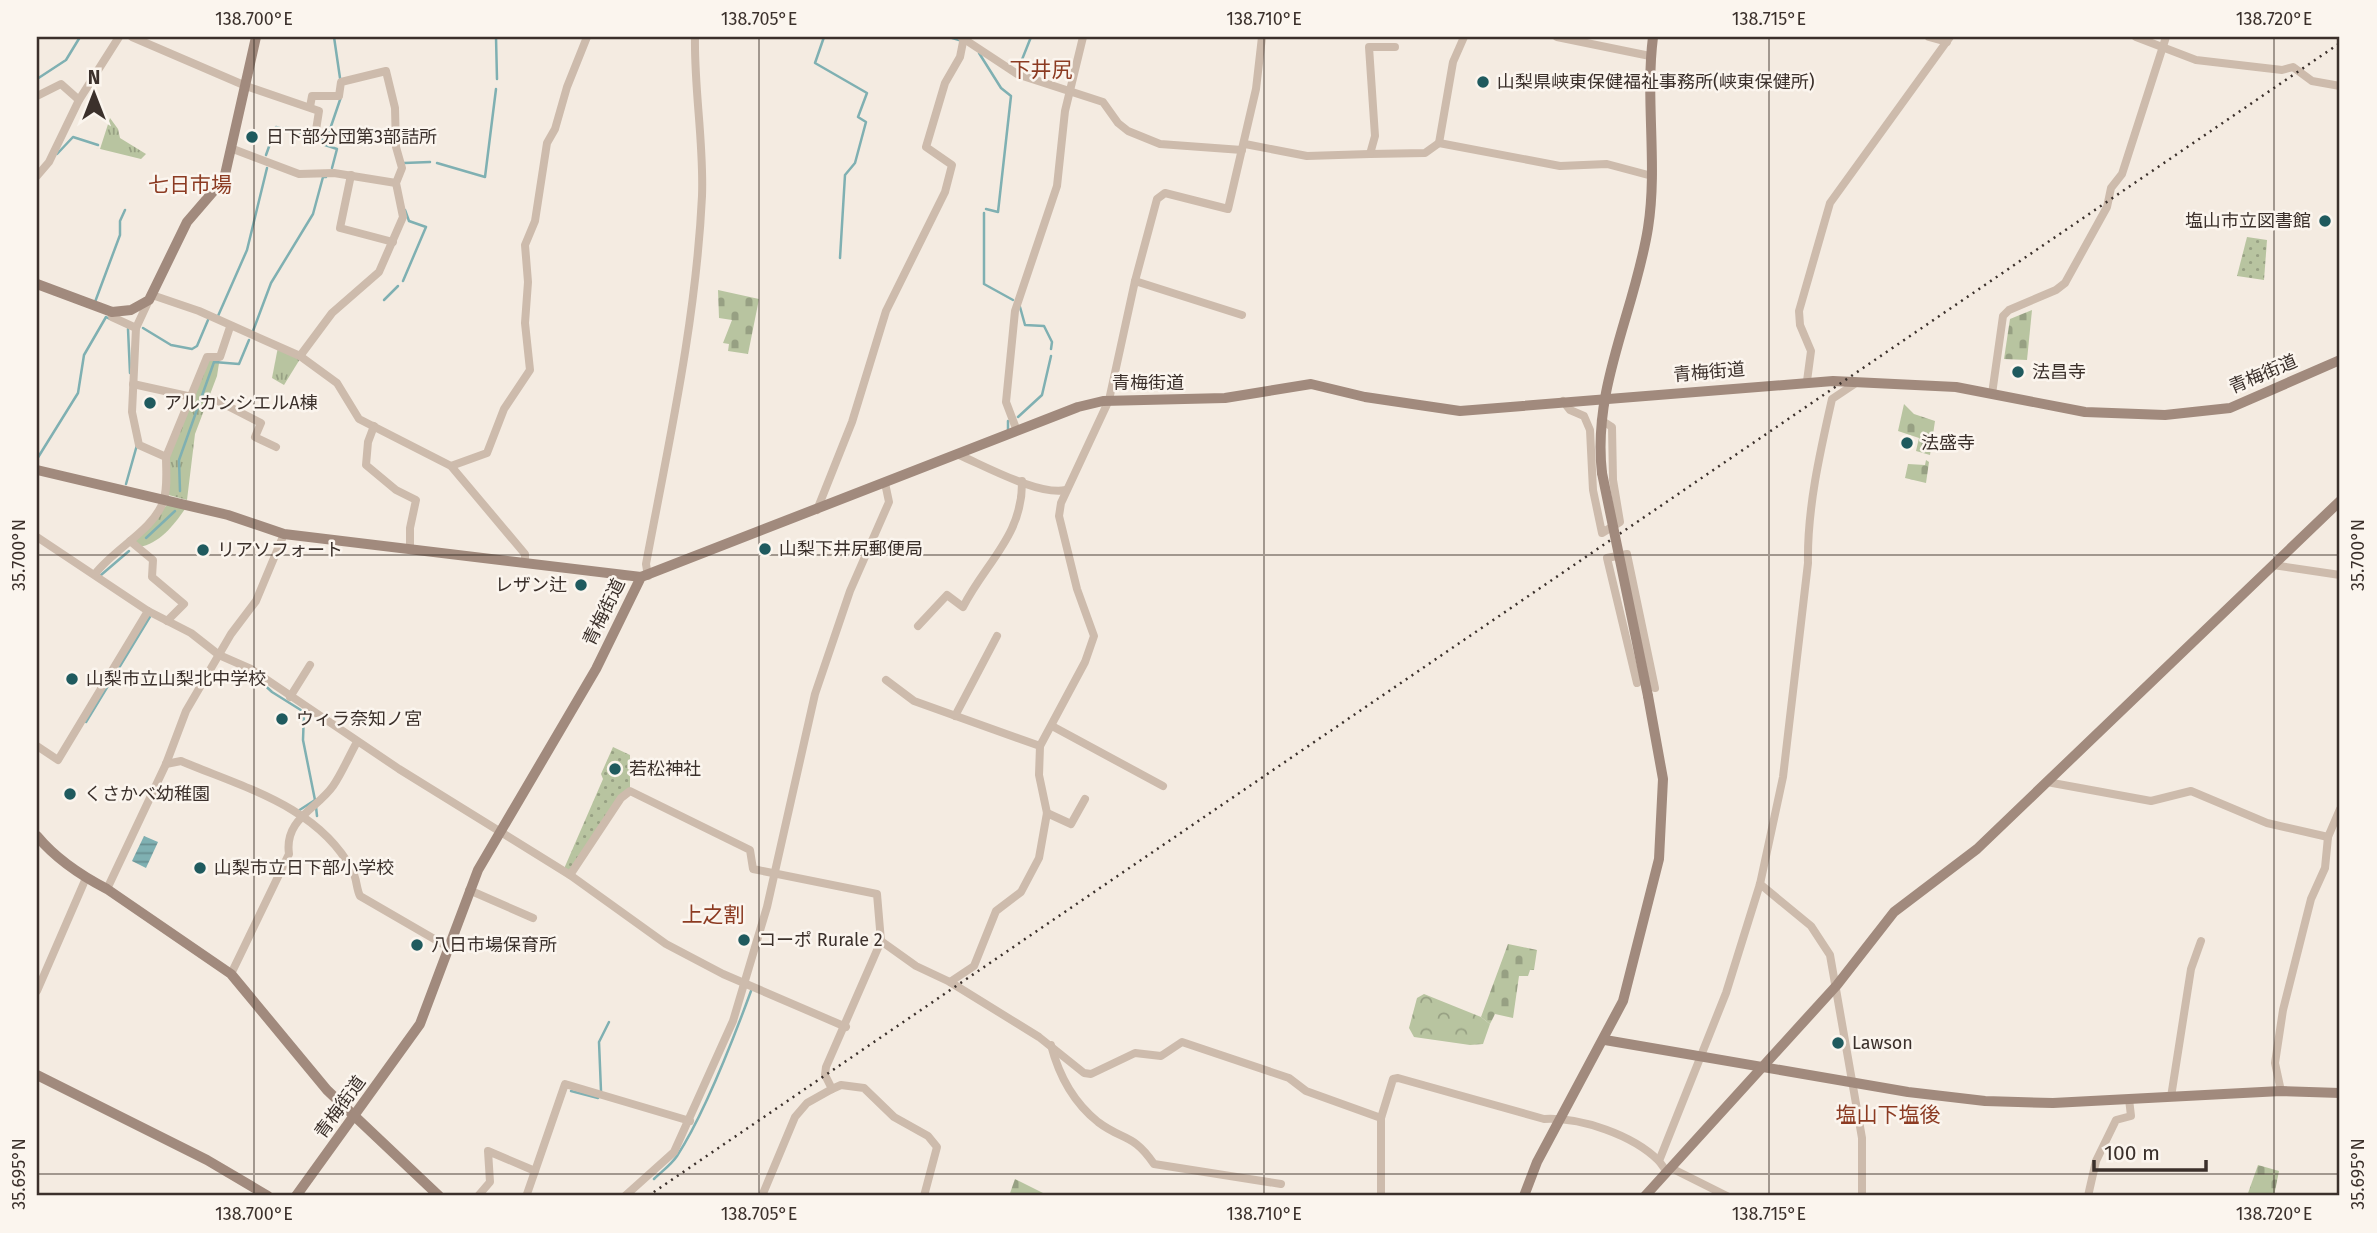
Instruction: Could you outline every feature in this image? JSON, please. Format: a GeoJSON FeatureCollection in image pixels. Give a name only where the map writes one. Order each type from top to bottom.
{"type":"FeatureCollection","features":[{"type":"Feature","properties":{"kind":"street"},"geometry":{"type":"LineString","coordinates":[[37,176],[49,162],[79,100],[119,37]]}},
{"type":"Feature","properties":{"kind":"street"},"geometry":{"type":"LineString","coordinates":[[132,37],[246,86],[319,111],[316,130]]}},
{"type":"Feature","properties":{"kind":"street"},"geometry":{"type":"LineString","coordinates":[[166,457],[139,445],[132,412],[137,363],[136,328],[187,222],[224,179],[233,149],[256,37]]}},
{"type":"Feature","properties":{"kind":"street"},"geometry":{"type":"LineString","coordinates":[[451,466],[487,453],[504,409],[530,370],[525,323],[528,282],[525,245],[535,221],[547,143],[555,129],[567,87],[587,37]]}},
{"type":"Feature","properties":{"kind":"street"},"geometry":{"type":"LineString","coordinates":[[37,470],[164,499],[284,534],[644,576],[688,342],[700,232],[702,176],[694,77],[695,37]]}},
{"type":"Feature","properties":{"kind":"street"},"geometry":{"type":"LineString","coordinates":[[1017,431],[1006,402],[1015,311],[1058,186],[1065,111],[1083,37]]}},
{"type":"Feature","properties":{"kind":"street"},"geometry":{"type":"LineString","coordinates":[[950,982],[974,966],[996,911],[1027,883],[1039,858],[1047,813],[1039,775],[1040,746],[1085,662],[1094,636],[1077,589],[1059,516],[1066,490],[1109,400],[1135,281],[1161,194],[1228,209],[1243,147],[1262,37]]}},
{"type":"Feature","properties":{"kind":"street"},"geometry":{"type":"LineString","coordinates":[[817,510],[852,422],[886,311],[945,192],[952,165],[926,147],[945,83],[962,40],[1017,74],[1103,102],[1128,131],[1160,144],[1243,147],[1307,156],[1425,153],[1439,143],[1453,62],[1464,37]]}},
{"type":"Feature","properties":{"kind":"street"},"geometry":{"type":"LineString","coordinates":[[1557,37],[1650,56]]}},
{"type":"Feature","properties":{"kind":"street"},"geometry":{"type":"LineString","coordinates":[[1652,692],[1602,473],[1601,420],[1603,399],[1647,231],[1652,176],[1650,56],[1653,37]]}},
{"type":"Feature","properties":{"kind":"street"},"geometry":{"type":"LineString","coordinates":[[1808,381],[1811,351],[1800,325],[1799,312],[1830,203],[1948,40],[1929,37]]}},
{"type":"Feature","properties":{"kind":"street"},"geometry":{"type":"LineString","coordinates":[[2136,37],[2196,60],[2282,69],[2293,66],[2312,81],[2340,86]]}},
{"type":"Feature","properties":{"kind":"street"},"geometry":{"type":"LineString","coordinates":[[1992,394],[2003,316],[2009,310],[2056,290],[2071,275],[2107,207],[2108,193],[2122,174],[2166,37]]}},
{"type":"Feature","properties":{"kind":"street"},"geometry":{"type":"LineString","coordinates":[[1370,154],[1375,136],[1369,47],[1395,47]]}},
{"type":"Feature","properties":{"kind":"street"},"geometry":{"type":"LineString","coordinates":[[300,356],[332,313],[379,272],[403,217],[396,183],[402,168],[396,147],[395,108],[386,71],[341,82],[339,96],[313,96],[310,107]]}},
{"type":"Feature","properties":{"kind":"street"},"geometry":{"type":"LineString","coordinates":[[37,96],[61,84],[79,100]]}},
{"type":"Feature","properties":{"kind":"street"},"geometry":{"type":"LineString","coordinates":[[1439,143],[1560,166],[1607,164],[1652,176]]}},
{"type":"Feature","properties":{"kind":"street"},"geometry":{"type":"LineString","coordinates":[[233,149],[299,174],[351,175],[396,183]]}},
{"type":"Feature","properties":{"kind":"street"},"geometry":{"type":"LineString","coordinates":[[351,175],[340,228],[393,242]]}},
{"type":"Feature","properties":{"kind":"street"},"geometry":{"type":"LineString","coordinates":[[1135,281],[1242,315]]}},
{"type":"Feature","properties":{"kind":"street"},"geometry":{"type":"LineString","coordinates":[[37,284],[112,312],[131,310],[150,298],[199,311],[300,356],[337,383],[359,418],[451,466],[516,541],[525,554],[525,562]]}},
{"type":"Feature","properties":{"kind":"street"},"geometry":{"type":"LineString","coordinates":[[112,312],[112,317],[136,328]]}},
{"type":"Feature","properties":{"kind":"street"},"geometry":{"type":"LineString","coordinates":[[95,574],[109,556],[157,517],[164,499],[166,457],[207,357],[220,358],[230,327]]}},
{"type":"Feature","properties":{"kind":"street","name":"青梅街道"},"geometry":{"type":"LineString","coordinates":[[296,1196],[420,1024],[469,890],[596,669],[644,576],[1079,407],[1109,400],[1225,398],[1311,384],[1365,397],[1460,411],[1808,381],[1956,387],[2085,412],[2192,413],[2222,410],[2253,399],[2340,360]]}},
{"type":"Feature","properties":{"kind":"street"},"geometry":{"type":"LineString","coordinates":[[1659,1161],[1726,993],[1760,884],[1783,777],[1808,563],[1807,534],[1818,462],[1832,399],[1858,382]]}},
{"type":"Feature","properties":{"kind":"street"},"geometry":{"type":"LineString","coordinates":[[133,384],[192,397]]}},
{"type":"Feature","properties":{"kind":"street"},"geometry":{"type":"LineString","coordinates":[[218,401],[261,424],[255,437],[276,447]]}},
{"type":"Feature","properties":{"kind":"street"},"geometry":{"type":"LineString","coordinates":[[1563,401],[1570,410],[1584,416],[1590,430],[1591,471],[1602,533],[1620,522],[1613,480],[1612,427],[1601,420]]}},
{"type":"Feature","properties":{"kind":"street"},"geometry":{"type":"LineString","coordinates":[[374,426],[368,442],[366,465],[396,490],[416,500],[410,528],[410,548]]}},
{"type":"Feature","properties":{"kind":"street"},"geometry":{"type":"LineString","coordinates":[[959,454],[1022,481],[1057,492],[1066,490]]}},
{"type":"Feature","properties":{"kind":"street"},"geometry":{"type":"LineString","coordinates":[[918,626],[947,595],[963,607],[976,580],[1014,529],[1022,498],[1022,481]]}},
{"type":"Feature","properties":{"kind":"street"},"geometry":{"type":"LineString","coordinates":[[625,1196],[674,1152],[719,1056],[746,984],[775,874],[815,694],[850,591],[889,502],[885,483]]}},
{"type":"Feature","properties":{"kind":"street"},"geometry":{"type":"LineString","coordinates":[[1646,1196],[1837,985],[1894,912],[1962,863],[2340,501]]}},
{"type":"Feature","properties":{"kind":"street"},"geometry":{"type":"LineString","coordinates":[[107,889],[166,764],[186,711],[256,601],[284,534]]}},
{"type":"Feature","properties":{"kind":"street"},"geometry":{"type":"LineString","coordinates":[[37,537],[148,611],[191,633],[219,656],[251,669],[357,742],[569,875],[666,944],[746,984],[846,1027]]}},
{"type":"Feature","properties":{"kind":"street"},"geometry":{"type":"LineString","coordinates":[[130,541],[153,560],[152,578],[184,604],[167,621]]}},
{"type":"Feature","properties":{"kind":"street"},"geometry":{"type":"LineString","coordinates":[[1524,1196],[1537,1162],[1605,1040],[1629,979],[1662,837],[1662,764],[1652,692],[1626,554],[1607,558],[1637,683]]}},
{"type":"Feature","properties":{"kind":"street"},"geometry":{"type":"LineString","coordinates":[[2273,565],[2340,575]]}},
{"type":"Feature","properties":{"kind":"street"},"geometry":{"type":"LineString","coordinates":[[37,746],[58,760],[148,611]]}},
{"type":"Feature","properties":{"kind":"street"},"geometry":{"type":"LineString","coordinates":[[955,716],[997,636]]}},
{"type":"Feature","properties":{"kind":"street"},"geometry":{"type":"LineString","coordinates":[[290,697],[310,665]]}},
{"type":"Feature","properties":{"kind":"street"},"geometry":{"type":"LineString","coordinates":[[886,680],[914,701],[1040,746]]}},
{"type":"Feature","properties":{"kind":"street"},"geometry":{"type":"LineString","coordinates":[[1052,726],[1163,786]]}},
{"type":"Feature","properties":{"kind":"street"},"geometry":{"type":"LineString","coordinates":[[231,974],[289,854],[288,844],[299,814],[332,789],[357,742]]}},
{"type":"Feature","properties":{"kind":"street"},"geometry":{"type":"LineString","coordinates":[[166,764],[173,765],[181,761],[299,814],[326,836],[351,868],[360,896],[448,947]]}},
{"type":"Feature","properties":{"kind":"street"},"geometry":{"type":"LineString","coordinates":[[2047,782],[2151,801],[2192,791],[2267,823],[2328,837]]}},
{"type":"Feature","properties":{"kind":"street"},"geometry":{"type":"LineString","coordinates":[[569,875],[621,798],[631,791],[750,850],[753,869],[877,894],[881,941],[846,1027],[826,1067],[825,1075],[832,1089]]}},
{"type":"Feature","properties":{"kind":"street"},"geometry":{"type":"LineString","coordinates":[[1047,813],[1071,824],[1085,799]]}},
{"type":"Feature","properties":{"kind":"street"},"geometry":{"type":"LineString","coordinates":[[2281,1091],[2274,1063],[2283,1010],[2311,900],[2325,868],[2328,837],[2340,808]]}},
{"type":"Feature","properties":{"kind":"street"},"geometry":{"type":"LineString","coordinates":[[37,836],[58,858],[86,878],[107,889],[231,974],[327,1090],[439,1196]]}},
{"type":"Feature","properties":{"kind":"street"},"geometry":{"type":"LineString","coordinates":[[37,990],[49,968],[86,878]]}},
{"type":"Feature","properties":{"kind":"street"},"geometry":{"type":"LineString","coordinates":[[1760,884],[1811,926],[1830,955],[1862,1138],[1862,1196]]}},
{"type":"Feature","properties":{"kind":"street"},"geometry":{"type":"LineString","coordinates":[[469,890],[533,918]]}},
{"type":"Feature","properties":{"kind":"street"},"geometry":{"type":"LineString","coordinates":[[881,941],[916,967],[950,982],[1051,1045],[1084,1073],[1091,1074],[1135,1053],[1161,1056],[1182,1042],[1289,1078],[1306,1091],[1381,1118]]}},
{"type":"Feature","properties":{"kind":"street"},"geometry":{"type":"LineString","coordinates":[[2171,1097],[2191,969],[2200,941]]}},
{"type":"Feature","properties":{"kind":"street"},"geometry":{"type":"LineString","coordinates":[[1605,1040],[1854,1083],[1985,1101],[2053,1103],[2281,1091],[2340,1093]]}},
{"type":"Feature","properties":{"kind":"street"},"geometry":{"type":"LineString","coordinates":[[1051,1045],[1066,1087],[1099,1122],[1140,1144],[1153,1164],[1282,1184]]}},
{"type":"Feature","properties":{"kind":"street"},"geometry":{"type":"LineString","coordinates":[[37,1075],[207,1160],[268,1196]]}},
{"type":"Feature","properties":{"kind":"street"},"geometry":{"type":"LineString","coordinates":[[1381,1196],[1381,1118],[1393,1080],[1398,1078],[1544,1119],[1561,1118],[1619,1136],[1669,1170],[1727,1196]]}},
{"type":"Feature","properties":{"kind":"street"},"geometry":{"type":"LineString","coordinates":[[527,1194],[565,1084],[690,1121]]}},
{"type":"Feature","properties":{"kind":"street"},"geometry":{"type":"LineString","coordinates":[[762,1196],[795,1117],[807,1103],[841,1086],[864,1088],[894,1117],[928,1136],[937,1147],[924,1196]]}},
{"type":"Feature","properties":{"kind":"street"},"geometry":{"type":"LineString","coordinates":[[2088,1196],[2096,1161],[2116,1120],[2131,1116],[2129,1099]]}},
{"type":"Feature","properties":{"kind":"street"},"geometry":{"type":"LineString","coordinates":[[478,1196],[490,1182],[488,1151],[535,1171]]}},
{"type":"Feature","properties":{"kind":"green space"},"geometry":{"type":"Polygon","coordinates":[[[110,118],[118,129],[120,138],[146,154],[141,159],[100,149],[110,118]]]}},
{"type":"Feature","properties":{"kind":"green space"},"geometry":{"type":"Polygon","coordinates":[[[2247,237],[2267,240],[2264,280],[2237,276],[2247,237]]]}},
{"type":"Feature","properties":{"kind":"green space"},"geometry":{"type":"Polygon","coordinates":[[[718,290],[759,299],[748,354],[728,351],[729,344],[723,343],[732,320],[719,318],[718,290]]]}},
{"type":"Feature","properties":{"kind":"green space"},"geometry":{"type":"Polygon","coordinates":[[[2032,310],[2027,360],[2004,359],[2010,319],[2032,310]]]}},
{"type":"Feature","properties":{"kind":"green space"},"geometry":{"type":"Polygon","coordinates":[[[278,347],[300,359],[284,385],[272,378],[278,347]]]}},
{"type":"Feature","properties":{"kind":"green space"},"geometry":{"type":"Polygon","coordinates":[[[207,357],[220,357],[217,376],[195,434],[187,500],[165,494],[166,457],[207,357]]]}},
{"type":"Feature","properties":{"kind":"green space"},"geometry":{"type":"Polygon","coordinates":[[[1904,404],[1914,414],[1935,421],[1930,455],[1916,451],[1919,438],[1898,431],[1904,404]]]}},
{"type":"Feature","properties":{"kind":"green space"},"geometry":{"type":"Polygon","coordinates":[[[1926,460],[1929,462],[1926,483],[1905,478],[1908,464],[1925,465],[1926,460]]]}},
{"type":"Feature","properties":{"kind":"green space"},"geometry":{"type":"Polygon","coordinates":[[[168,504],[185,509],[165,533],[153,542],[139,547],[130,541],[168,504]]]}},
{"type":"Feature","properties":{"kind":"green space"},"geometry":{"type":"Polygon","coordinates":[[[613,747],[630,755],[630,791],[570,875],[563,871],[603,779],[601,774],[613,747]]]}},
{"type":"Feature","properties":{"kind":"green space"},"geometry":{"type":"Polygon","coordinates":[[[1508,944],[1537,950],[1534,970],[1530,970],[1528,976],[1519,976],[1513,1018],[1495,1014],[1490,1024],[1481,1017],[1508,944]]]}},
{"type":"Feature","properties":{"kind":"green space"},"geometry":{"type":"Polygon","coordinates":[[[1424,994],[1481,1017],[1490,1024],[1483,1044],[1470,1045],[1414,1037],[1409,1028],[1417,998],[1424,994]]]}},
{"type":"Feature","properties":{"kind":"green space"},"geometry":{"type":"Polygon","coordinates":[[[2258,1165],[2279,1171],[2274,1196],[2247,1196],[2258,1165]]]}},
{"type":"Feature","properties":{"kind":"green space"},"geometry":{"type":"Polygon","coordinates":[[[1015,1179],[1049,1196],[1009,1196],[1015,1179]]]}},
{"type":"Feature","properties":{"kind":"water"},"geometry":{"type":"Polygon","coordinates":[[[144,836],[158,842],[146,868],[132,861],[144,836]]]}},
{"type":"Feature","properties":{"kind":"waterway"},"geometry":{"type":"LineString","coordinates":[[37,79],[66,60],[80,37]]}},
{"type":"Feature","properties":{"kind":"waterway"},"geometry":{"type":"LineString","coordinates":[[334,37],[340,78]]}},
{"type":"Feature","properties":{"kind":"waterway"},"geometry":{"type":"LineString","coordinates":[[496,37],[497,79]]}},
{"type":"Feature","properties":{"kind":"waterway"},"geometry":{"type":"LineString","coordinates":[[824,37],[815,63],[867,93],[858,117],[866,122],[855,163],[845,175],[840,258]]}},
{"type":"Feature","properties":{"kind":"waterway"},"geometry":{"type":"LineString","coordinates":[[949,37],[959,40]]}},
{"type":"Feature","properties":{"kind":"waterway"},"geometry":{"type":"LineString","coordinates":[[1017,72],[1031,37]]}},
{"type":"Feature","properties":{"kind":"waterway"},"geometry":{"type":"LineString","coordinates":[[979,53],[1001,88],[1011,96],[998,212],[986,209]]}},
{"type":"Feature","properties":{"kind":"waterway"},"geometry":{"type":"LineString","coordinates":[[437,163],[485,177],[496,89]]}},
{"type":"Feature","properties":{"kind":"waterway"},"geometry":{"type":"LineString","coordinates":[[332,168],[337,149],[325,145],[324,140],[341,97]]}},
{"type":"Feature","properties":{"kind":"waterway"},"geometry":{"type":"LineString","coordinates":[[266,155],[276,127],[324,140]]}},
{"type":"Feature","properties":{"kind":"waterway"},"geometry":{"type":"LineString","coordinates":[[57,154],[73,137],[98,145]]}},
{"type":"Feature","properties":{"kind":"waterway"},"geometry":{"type":"LineString","coordinates":[[404,163],[430,162]]}},
{"type":"Feature","properties":{"kind":"waterway"},"geometry":{"type":"LineString","coordinates":[[218,316],[247,250],[267,168]]}},
{"type":"Feature","properties":{"kind":"waterway"},"geometry":{"type":"LineString","coordinates":[[253,331],[271,283],[313,214],[323,177],[326,177]]}},
{"type":"Feature","properties":{"kind":"waterway"},"geometry":{"type":"LineString","coordinates":[[95,302],[120,235],[120,221],[125,210]]}},
{"type":"Feature","properties":{"kind":"waterway"},"geometry":{"type":"LineString","coordinates":[[403,281],[426,227],[409,221],[405,210]]}},
{"type":"Feature","properties":{"kind":"waterway"},"geometry":{"type":"LineString","coordinates":[[984,213],[984,284],[1013,300]]}},
{"type":"Feature","properties":{"kind":"waterway"},"geometry":{"type":"LineString","coordinates":[[384,300],[398,286]]}},
{"type":"Feature","properties":{"kind":"waterway"},"geometry":{"type":"LineString","coordinates":[[1020,307],[1025,325],[1044,326],[1052,342],[1051,349]]}},
{"type":"Feature","properties":{"kind":"waterway"},"geometry":{"type":"LineString","coordinates":[[37,459],[78,393],[84,355],[106,317],[110,319]]}},
{"type":"Feature","properties":{"kind":"waterway"},"geometry":{"type":"LineString","coordinates":[[143,328],[171,345],[192,349],[197,346],[208,320]]}},
{"type":"Feature","properties":{"kind":"waterway"},"geometry":{"type":"LineString","coordinates":[[128,329],[130,373]]}},
{"type":"Feature","properties":{"kind":"waterway"},"geometry":{"type":"LineString","coordinates":[[180,491],[179,460],[214,362],[239,364],[249,340]]}},
{"type":"Feature","properties":{"kind":"waterway"},"geometry":{"type":"LineString","coordinates":[[1018,417],[1042,395],[1051,356]]}},
{"type":"Feature","properties":{"kind":"waterway"},"geometry":{"type":"LineString","coordinates":[[1008,421],[1008,430]]}},
{"type":"Feature","properties":{"kind":"waterway"},"geometry":{"type":"LineString","coordinates":[[126,484],[137,445]]}},
{"type":"Feature","properties":{"kind":"waterway"},"geometry":{"type":"LineString","coordinates":[[146,538],[175,511]]}},
{"type":"Feature","properties":{"kind":"waterway"},"geometry":{"type":"LineString","coordinates":[[101,575],[129,551]]}},
{"type":"Feature","properties":{"kind":"waterway"},"geometry":{"type":"LineString","coordinates":[[86,722],[151,615]]}},
{"type":"Feature","properties":{"kind":"waterway"},"geometry":{"type":"LineString","coordinates":[[257,678],[272,692],[304,712],[303,740],[315,800]]}},
{"type":"Feature","properties":{"kind":"waterway"},"geometry":{"type":"LineString","coordinates":[[298,811],[315,800]]}},
{"type":"Feature","properties":{"kind":"waterway"},"geometry":{"type":"LineString","coordinates":[[316,807],[317,816]]}},
{"type":"Feature","properties":{"kind":"waterway"},"geometry":{"type":"LineString","coordinates":[[654,1179],[677,1156],[698,1119],[751,991]]}},
{"type":"Feature","properties":{"kind":"waterway"},"geometry":{"type":"LineString","coordinates":[[571,1091],[598,1098],[601,1091],[599,1042],[609,1022]]}},
{"type":"Feature","properties":{"kind":"railway"},"geometry":{"type":"LineString","coordinates":[[648,1196],[2340,43]]}},
{"type":"Feature","properties":{"kind":"place","name":"山梨県峡東保健福祉事務所(峡東保健所)"},"geometry":{"type":"Point","coordinates":[1483,82]}},
{"type":"Feature","properties":{"kind":"place","name":"日下部分団第3部詰所"},"geometry":{"type":"Point","coordinates":[252,137]}},
{"type":"Feature","properties":{"kind":"place","name":"塩山市立図書館"},"geometry":{"type":"Point","coordinates":[2325,221]}},
{"type":"Feature","properties":{"kind":"place","name":"法昌寺"},"geometry":{"type":"Point","coordinates":[2018,372]}},
{"type":"Feature","properties":{"kind":"place","name":"アルカンシエルA棟"},"geometry":{"type":"Point","coordinates":[150,403]}},
{"type":"Feature","properties":{"kind":"place","name":"法盛寺"},"geometry":{"type":"Point","coordinates":[1907,443]}},
{"type":"Feature","properties":{"kind":"place","name":"山梨下井尻郵便局"},"geometry":{"type":"Point","coordinates":[765,549]}},
{"type":"Feature","properties":{"kind":"place","name":"リアソフォート"},"geometry":{"type":"Point","coordinates":[203,550]}},
{"type":"Feature","properties":{"kind":"place","name":"レザン辻"},"geometry":{"type":"Point","coordinates":[581,585]}},
{"type":"Feature","properties":{"kind":"place","name":"山梨市立山梨北中学校"},"geometry":{"type":"Point","coordinates":[72,679]}},
{"type":"Feature","properties":{"kind":"place","name":"ウィラ奈知ノ宮"},"geometry":{"type":"Point","coordinates":[282,719]}},
{"type":"Feature","properties":{"kind":"place","name":"若松神社"},"geometry":{"type":"Point","coordinates":[615,769]}},
{"type":"Feature","properties":{"kind":"place","name":"くさかべ幼稚園"},"geometry":{"type":"Point","coordinates":[70,794]}},
{"type":"Feature","properties":{"kind":"place","name":"山梨市立日下部小学校"},"geometry":{"type":"Point","coordinates":[200,868]}},
{"type":"Feature","properties":{"kind":"place","name":"コーポ Rurale 2"},"geometry":{"type":"Point","coordinates":[744,940]}},
{"type":"Feature","properties":{"kind":"place","name":"八日市場保育所"},"geometry":{"type":"Point","coordinates":[417,945]}},
{"type":"Feature","properties":{"kind":"place","name":"Lawson"},"geometry":{"type":"Point","coordinates":[1838,1043]}},
{"type":"Feature","properties":{"kind":"district","name":"下井尻"},"geometry":{"type":"Point","coordinates":[1041,70]}},
{"type":"Feature","properties":{"kind":"district","name":"七日市場"},"geometry":{"type":"Point","coordinates":[190,185]}},
{"type":"Feature","properties":{"kind":"district","name":"上之割"},"geometry":{"type":"Point","coordinates":[713,915]}},
{"type":"Feature","properties":{"kind":"district","name":"塩山下塩後"},"geometry":{"type":"Point","coordinates":[1888,1115]}}]}
